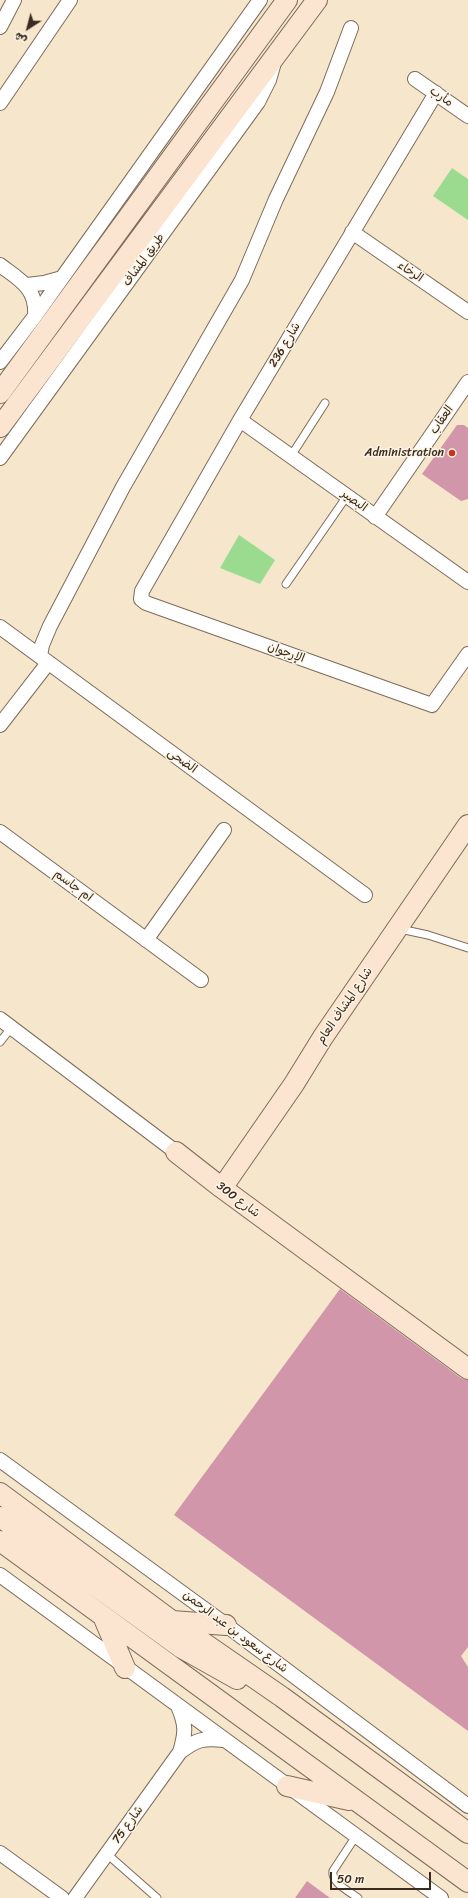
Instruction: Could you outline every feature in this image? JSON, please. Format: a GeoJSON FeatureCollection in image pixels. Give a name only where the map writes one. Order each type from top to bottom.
{"type":"FeatureCollection","features":[{"type":"Feature","properties":{"kind":"street"},"geometry":{"type":"LineString","coordinates":[[1,24],[14,0]]}},
{"type":"Feature","properties":{"kind":"street"},"geometry":{"type":"LineString","coordinates":[[0,103],[70,0]]}},
{"type":"Feature","properties":{"kind":"street"},"geometry":{"type":"LineString","coordinates":[[0,362],[35,316],[260,0]]}},
{"type":"Feature","properties":{"kind":"street"},"geometry":{"type":"LineString","coordinates":[[0,393],[287,0]]}},
{"type":"Feature","properties":{"kind":"street","name":"طريق المشاف"},"geometry":{"type":"LineString","coordinates":[[0,427],[317,0]]}},
{"type":"Feature","properties":{"kind":"street"},"geometry":{"type":"LineString","coordinates":[[0,725],[44,660],[42,645],[50,626],[123,487],[242,280],[276,199],[327,92],[351,28]]}},
{"type":"Feature","properties":{"kind":"street","name":"طريق المشاف"},"geometry":{"type":"LineString","coordinates":[[0,458],[258,102],[269,80],[275,55]]}},
{"type":"Feature","properties":{"kind":"street","name":"مأرب"},"geometry":{"type":"LineString","coordinates":[[415,79],[468,116]]}},
{"type":"Feature","properties":{"kind":"street","name":"شارع 236"},"geometry":{"type":"LineString","coordinates":[[141,599],[142,592],[240,420],[436,93]]}},
{"type":"Feature","properties":{"kind":"street","name":"الرخاء"},"geometry":{"type":"LineString","coordinates":[[352,232],[468,312]]}},
{"type":"Feature","properties":{"kind":"street"},"geometry":{"type":"LineString","coordinates":[[0,265],[27,285],[33,297],[35,316]]}},
{"type":"Feature","properties":{"kind":"street"},"geometry":{"type":"LineString","coordinates":[[27,285],[44,283],[62,278]]}},
{"type":"Feature","properties":{"kind":"street","name":"العقاب"},"geometry":{"type":"LineString","coordinates":[[375,517],[468,382]]}},
{"type":"Feature","properties":{"kind":"street","name":"البصير"},"geometry":{"type":"LineString","coordinates":[[240,420],[468,582]]}},
{"type":"Feature","properties":{"kind":"street","name":"الإرجوان"},"geometry":{"type":"LineString","coordinates":[[141,599],[146,603],[432,705],[468,654]]}},
{"type":"Feature","properties":{"kind":"street","name":"الضحى"},"geometry":{"type":"LineString","coordinates":[[0,627],[365,895]]}},
{"type":"Feature","properties":{"kind":"street","name":"شارع المشاف العام"},"geometry":{"type":"LineString","coordinates":[[222,1188],[294,1084],[322,1037],[398,929],[468,825]]}},
{"type":"Feature","properties":{"kind":"street"},"geometry":{"type":"LineString","coordinates":[[146,940],[224,830]]}},
{"type":"Feature","properties":{"kind":"street","name":"ام جاسم"},"geometry":{"type":"LineString","coordinates":[[0,832],[201,980]]}},
{"type":"Feature","properties":{"kind":"street","name":"شارع 300"},"geometry":{"type":"LineString","coordinates":[[5,1024],[222,1188],[468,1369]]}},
{"type":"Feature","properties":{"kind":"street","name":"شارع سعود بن عبد الرحمن"},"geometry":{"type":"LineString","coordinates":[[0,1460],[226,1625],[468,1806]]}},
{"type":"Feature","properties":{"kind":"street","name":"شارع سعود بن عبد الرحمن"},"geometry":{"type":"LineString","coordinates":[[0,1493],[172,1620],[282,1697],[468,1833]]}},
{"type":"Feature","properties":{"kind":"street"},"geometry":{"type":"LineString","coordinates":[[0,1517],[180,1647],[227,1674],[282,1697]]}},
{"type":"Feature","properties":{"kind":"street"},"geometry":{"type":"LineString","coordinates":[[0,1542],[468,1882]]}},
{"type":"Feature","properties":{"kind":"street"},"geometry":{"type":"LineString","coordinates":[[0,1575],[441,1898]]}},
{"type":"Feature","properties":{"kind":"street"},"geometry":{"type":"LineString","coordinates":[[103,1616],[125,1668]]}},
{"type":"Feature","properties":{"kind":"street"},"geometry":{"type":"LineString","coordinates":[[172,1620],[226,1625]]}},
{"type":"Feature","properties":{"kind":"street","name":"شارع 75"},"geometry":{"type":"LineString","coordinates":[[178,1706],[185,1722],[185,1735],[180,1752]]}},
{"type":"Feature","properties":{"kind":"street","name":"شارع 75"},"geometry":{"type":"LineString","coordinates":[[75,1898],[180,1752],[194,1741],[207,1738],[224,1740]]}},
{"type":"Feature","properties":{"kind":"street"},"geometry":{"type":"LineString","coordinates":[[287,1786],[357,1801]]}},
{"type":"Feature","properties":{"kind":"street"},"geometry":{"type":"LineString","coordinates":[[0,1853],[62,1898]]}},
{"type":"Feature","properties":{"kind":"lane"},"geometry":{"type":"LineString","coordinates":[[291,456],[325,403]]}},
{"type":"Feature","properties":{"kind":"lane"},"geometry":{"type":"LineString","coordinates":[[286,584],[347,496]]}},
{"type":"Feature","properties":{"kind":"lane"},"geometry":{"type":"LineString","coordinates":[[398,929],[428,935],[468,948]]}},
{"type":"Feature","properties":{"kind":"lane"},"geometry":{"type":"LineString","coordinates":[[0,1042],[5,1024]]}},
{"type":"Feature","properties":{"kind":"lane"},"geometry":{"type":"LineString","coordinates":[[356,1836],[333,1871],[332,1876],[335,1881],[358,1898]]}},
{"type":"Feature","properties":{"kind":"lane"},"geometry":{"type":"LineString","coordinates":[[107,1854],[157,1898]]}},
{"type":"Feature","properties":{"kind":"green space"},"geometry":{"type":"Polygon","coordinates":[[[452,168],[468,179],[468,220],[433,196],[452,168]]]}},
{"type":"Feature","properties":{"kind":"green space"},"geometry":{"type":"Polygon","coordinates":[[[239,535],[275,560],[260,584],[220,568],[239,535]]]}},
{"type":"Feature","properties":{"kind":"building","name":"Administration"},"geometry":{"type":"Polygon","coordinates":[[[457,425],[464,425],[468,428],[468,499],[461,501],[422,474],[457,425]]]}},
{"type":"Feature","properties":{"kind":"building"},"geometry":{"type":"Polygon","coordinates":[[[340,1289],[461,1378],[468,1380],[468,1647],[461,1656],[468,1667],[468,1731],[174,1515],[340,1289]]]}},
{"type":"Feature","properties":{"kind":"building"},"geometry":{"type":"Polygon","coordinates":[[[307,1881],[330,1898],[295,1898],[307,1881]]]}},
{"type":"Feature","properties":{"kind":"place","name":"Administration"},"geometry":{"type":"Point","coordinates":[452,453]}}]}
